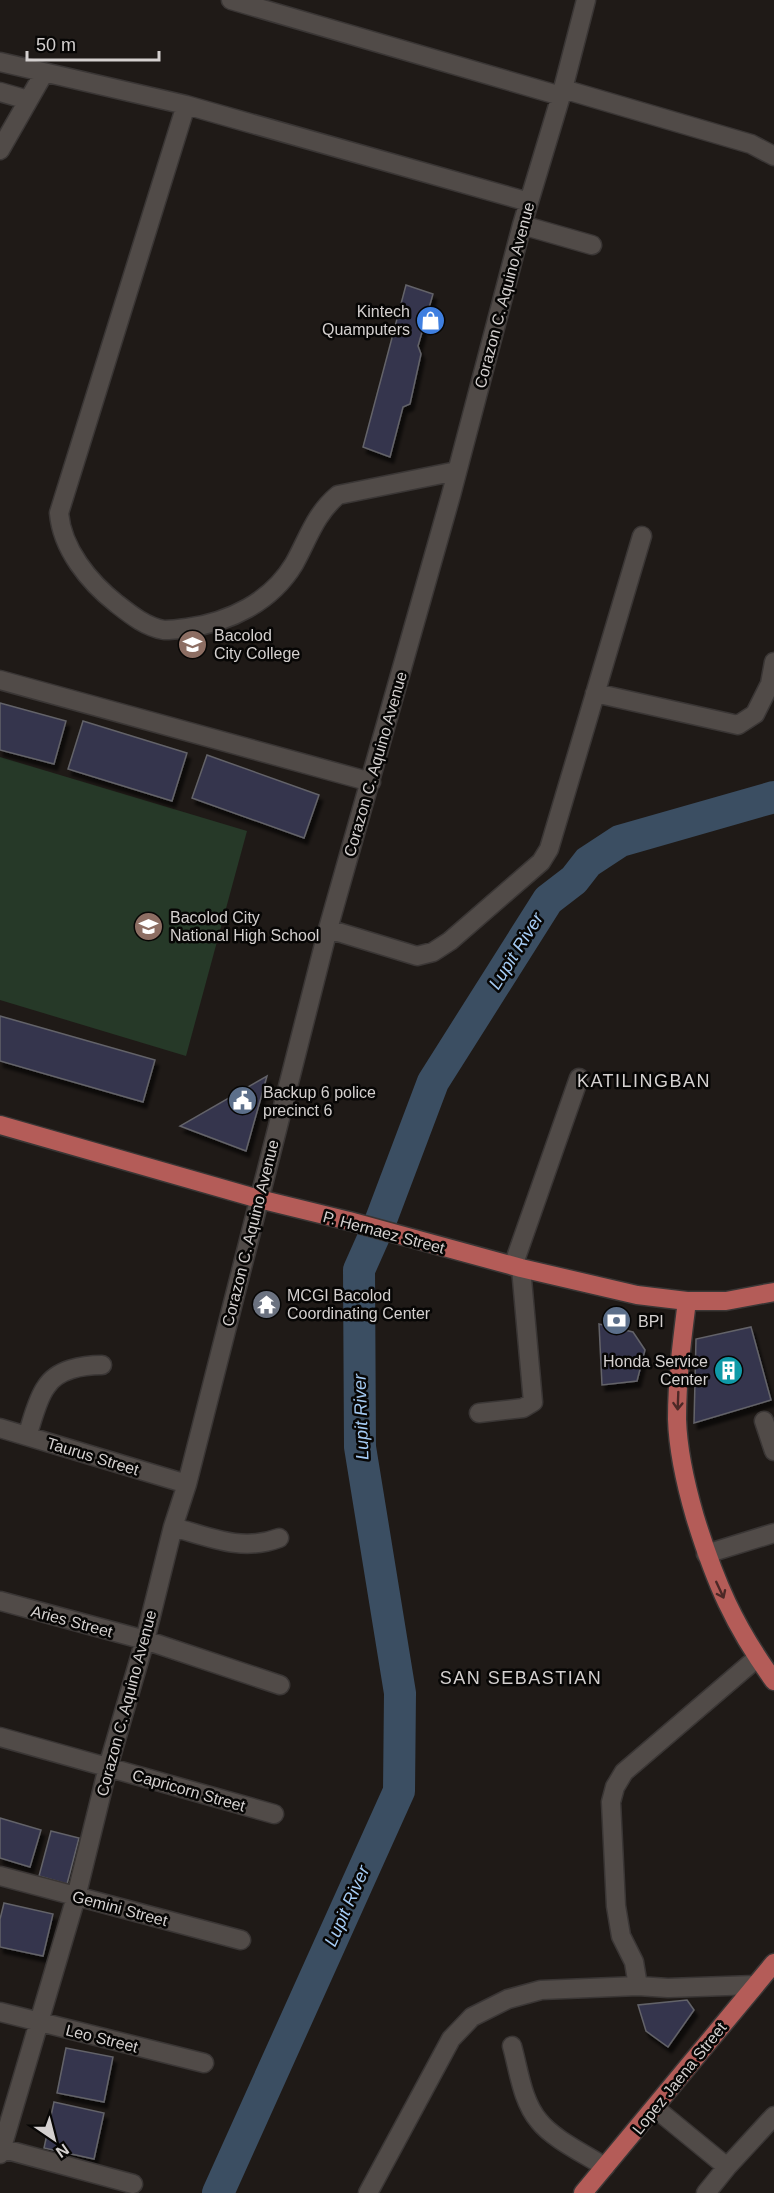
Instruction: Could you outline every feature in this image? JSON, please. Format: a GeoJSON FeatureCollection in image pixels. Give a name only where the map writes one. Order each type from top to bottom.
{"type":"FeatureCollection","features":[{"type":"Feature","properties":{"kind":"main road","name":"P. Hernaez Street"},"geometry":{"type":"LineString","coordinates":[[0,1125],[259,1199],[517,1267],[637,1295],[687,1301],[726,1301],[774,1292]]}},
{"type":"Feature","properties":{"kind":"main road"},"geometry":{"type":"LineString","coordinates":[[687,1301],[680,1356],[677,1421],[686,1484],[717,1586],[738,1627],[774,1680]]}},
{"type":"Feature","properties":{"kind":"main road","name":"Lopez Jaena Street"},"geometry":{"type":"LineString","coordinates":[[583,2193],[774,1963]]}},
{"type":"Feature","properties":{"kind":"street"},"geometry":{"type":"LineString","coordinates":[[231,0],[751,144],[774,156]]}},
{"type":"Feature","properties":{"kind":"street","name":"Corazon C. Aquino Avenue"},"geometry":{"type":"LineString","coordinates":[[0,2150],[76,1897],[108,1767],[145,1640],[173,1527],[187,1484],[328,929],[371,782],[522,225],[562,93],[586,0]]}},
{"type":"Feature","properties":{"kind":"street"},"geometry":{"type":"LineString","coordinates":[[0,62],[186,105],[529,202]]}},
{"type":"Feature","properties":{"kind":"street"},"geometry":{"type":"LineString","coordinates":[[0,150],[44,73]]}},
{"type":"Feature","properties":{"kind":"street"},"geometry":{"type":"LineString","coordinates":[[0,92],[28,100]]}},
{"type":"Feature","properties":{"kind":"street"},"geometry":{"type":"LineString","coordinates":[[186,105],[59,513],[64,541],[84,570],[105,595],[147,625],[165,630],[218,622],[243,610],[271,591],[293,564],[321,512],[338,495],[457,471]]}},
{"type":"Feature","properties":{"kind":"street"},"geometry":{"type":"LineString","coordinates":[[522,225],[592,246]]}},
{"type":"Feature","properties":{"kind":"street"},"geometry":{"type":"LineString","coordinates":[[328,929],[417,956],[434,952],[450,941],[541,862],[549,849],[642,536]]}},
{"type":"Feature","properties":{"kind":"street"},"geometry":{"type":"LineString","coordinates":[[595,693],[738,725],[755,714],[770,684],[774,662]]}},
{"type":"Feature","properties":{"kind":"street"},"geometry":{"type":"LineString","coordinates":[[0,680],[371,782]]}},
{"type":"Feature","properties":{"kind":"street"},"geometry":{"type":"LineString","coordinates":[[479,1413],[523,1408],[533,1402],[517,1267],[579,1078]]}},
{"type":"Feature","properties":{"kind":"street"},"geometry":{"type":"LineString","coordinates":[[27,1436],[46,1386],[66,1371],[84,1365],[102,1365]]}},
{"type":"Feature","properties":{"kind":"street"},"geometry":{"type":"LineString","coordinates":[[764,1421],[774,1451]]}},
{"type":"Feature","properties":{"kind":"street","name":"Taurus Street"},"geometry":{"type":"LineString","coordinates":[[0,1428],[187,1484]]}},
{"type":"Feature","properties":{"kind":"street"},"geometry":{"type":"LineString","coordinates":[[173,1527],[238,1545],[263,1544],[279,1538]]}},
{"type":"Feature","properties":{"kind":"street"},"geometry":{"type":"LineString","coordinates":[[706,1554],[774,1533]]}},
{"type":"Feature","properties":{"kind":"street","name":"Aries Street"},"geometry":{"type":"LineString","coordinates":[[0,1601],[145,1640],[280,1685]]}},
{"type":"Feature","properties":{"kind":"street"},"geometry":{"type":"LineString","coordinates":[[638,1986],[634,1962],[621,1936],[616,1906],[611,1802],[615,1787],[624,1772],[757,1658]]}},
{"type":"Feature","properties":{"kind":"street","name":"Capricorn Street"},"geometry":{"type":"LineString","coordinates":[[0,1737],[274,1814]]}},
{"type":"Feature","properties":{"kind":"street","name":"Gemini Street"},"geometry":{"type":"LineString","coordinates":[[0,1876],[241,1940]]}},
{"type":"Feature","properties":{"kind":"street"},"geometry":{"type":"LineString","coordinates":[[368,2193],[451,2038],[472,2017],[508,1999],[541,1990],[755,1985]]}},
{"type":"Feature","properties":{"kind":"street","name":"Leo Street"},"geometry":{"type":"LineString","coordinates":[[0,2012],[204,2064]]}},
{"type":"Feature","properties":{"kind":"street"},"geometry":{"type":"LineString","coordinates":[[512,2046],[524,2091],[539,2122],[552,2134],[605,2167]]}},
{"type":"Feature","properties":{"kind":"street"},"geometry":{"type":"LineString","coordinates":[[655,2108],[727,2167]]}},
{"type":"Feature","properties":{"kind":"street"},"geometry":{"type":"LineString","coordinates":[[706,2193],[774,2116]]}},
{"type":"Feature","properties":{"kind":"street"},"geometry":{"type":"LineString","coordinates":[[0,2150],[133,2184]]}},
{"type":"Feature","properties":{"kind":"green space"},"geometry":{"type":"Polygon","coordinates":[[[0,757],[247,831],[186,1056],[0,1000],[0,757]]]}},
{"type":"Feature","properties":{"kind":"building"},"geometry":{"type":"Polygon","coordinates":[[[406,285],[433,294],[418,346],[421,354],[410,404],[403,407],[390,457],[363,447],[406,285]]]}},
{"type":"Feature","properties":{"kind":"building"},"geometry":{"type":"Polygon","coordinates":[[[0,703],[66,721],[54,764],[0,750],[0,703]]]}},
{"type":"Feature","properties":{"kind":"building"},"geometry":{"type":"Polygon","coordinates":[[[83,721],[187,753],[172,801],[68,769],[83,721]]]}},
{"type":"Feature","properties":{"kind":"building"},"geometry":{"type":"Polygon","coordinates":[[[207,755],[319,795],[304,838],[192,798],[207,755]]]}},
{"type":"Feature","properties":{"kind":"building"},"geometry":{"type":"Polygon","coordinates":[[[0,1016],[155,1060],[143,1102],[0,1061],[0,1016]]]}},
{"type":"Feature","properties":{"kind":"building","name":"Backup 6 police precinct 6"},"geometry":{"type":"Polygon","coordinates":[[[267,1076],[246,1151],[180,1126],[267,1076]]]}},
{"type":"Feature","properties":{"kind":"building"},"geometry":{"type":"Polygon","coordinates":[[[599,1324],[633,1332],[645,1350],[637,1381],[602,1385],[599,1324]]]}},
{"type":"Feature","properties":{"kind":"building","name":"Honda Service Center"},"geometry":{"type":"Polygon","coordinates":[[[751,1327],[771,1400],[694,1423],[696,1339],[751,1327]]]}},
{"type":"Feature","properties":{"kind":"building"},"geometry":{"type":"Polygon","coordinates":[[[0,1818],[41,1830],[30,1867],[0,1858],[0,1818]]]}},
{"type":"Feature","properties":{"kind":"building"},"geometry":{"type":"Polygon","coordinates":[[[51,1831],[79,1838],[67,1884],[39,1876],[51,1831]]]}},
{"type":"Feature","properties":{"kind":"building"},"geometry":{"type":"Polygon","coordinates":[[[4,1903],[53,1914],[43,1956],[0,1947],[0,1919],[4,1903]]]}},
{"type":"Feature","properties":{"kind":"building"},"geometry":{"type":"Polygon","coordinates":[[[687,2000],[694,2010],[668,2047],[646,2031],[638,2005],[687,2000]]]}},
{"type":"Feature","properties":{"kind":"building"},"geometry":{"type":"Polygon","coordinates":[[[66,2048],[113,2057],[104,2102],[57,2093],[66,2048]]]}},
{"type":"Feature","properties":{"kind":"building"},"geometry":{"type":"Polygon","coordinates":[[[54,2102],[104,2113],[94,2159],[44,2148],[54,2102]]]}},
{"type":"Feature","properties":{"kind":"waterway","name":"Lupit River"},"geometry":{"type":"LineString","coordinates":[[218,2193],[399,1791],[400,1693],[360,1447],[359,1270],[379,1225],[433,1082],[548,900],[574,880],[588,862],[620,841],[774,797]]}},
{"type":"Feature","properties":{"kind":"place","name":"Kintech Quamputers"},"geometry":{"type":"Point","coordinates":[431,320]}},
{"type":"Feature","properties":{"kind":"place","name":"Bacolod City College"},"geometry":{"type":"Point","coordinates":[193,644]}},
{"type":"Feature","properties":{"kind":"place","name":"Bacolod City National High School"},"geometry":{"type":"Point","coordinates":[149,926]}},
{"type":"Feature","properties":{"kind":"place","name":"Backup 6 police precinct 6"},"geometry":{"type":"Point","coordinates":[242,1101]}},
{"type":"Feature","properties":{"kind":"place","name":"MCGI Bacolod Coordinating Center"},"geometry":{"type":"Point","coordinates":[266,1304]}},
{"type":"Feature","properties":{"kind":"place","name":"BPI"},"geometry":{"type":"Point","coordinates":[617,1321]}},
{"type":"Feature","properties":{"kind":"place","name":"Honda Service Center"},"geometry":{"type":"Point","coordinates":[729,1370]}},
{"type":"Feature","properties":{"kind":"district","name":"KATILINGBAN"},"geometry":{"type":"Point","coordinates":[644,1081]}},
{"type":"Feature","properties":{"kind":"district","name":"SAN SEBASTIAN"},"geometry":{"type":"Point","coordinates":[521,1678]}}]}
